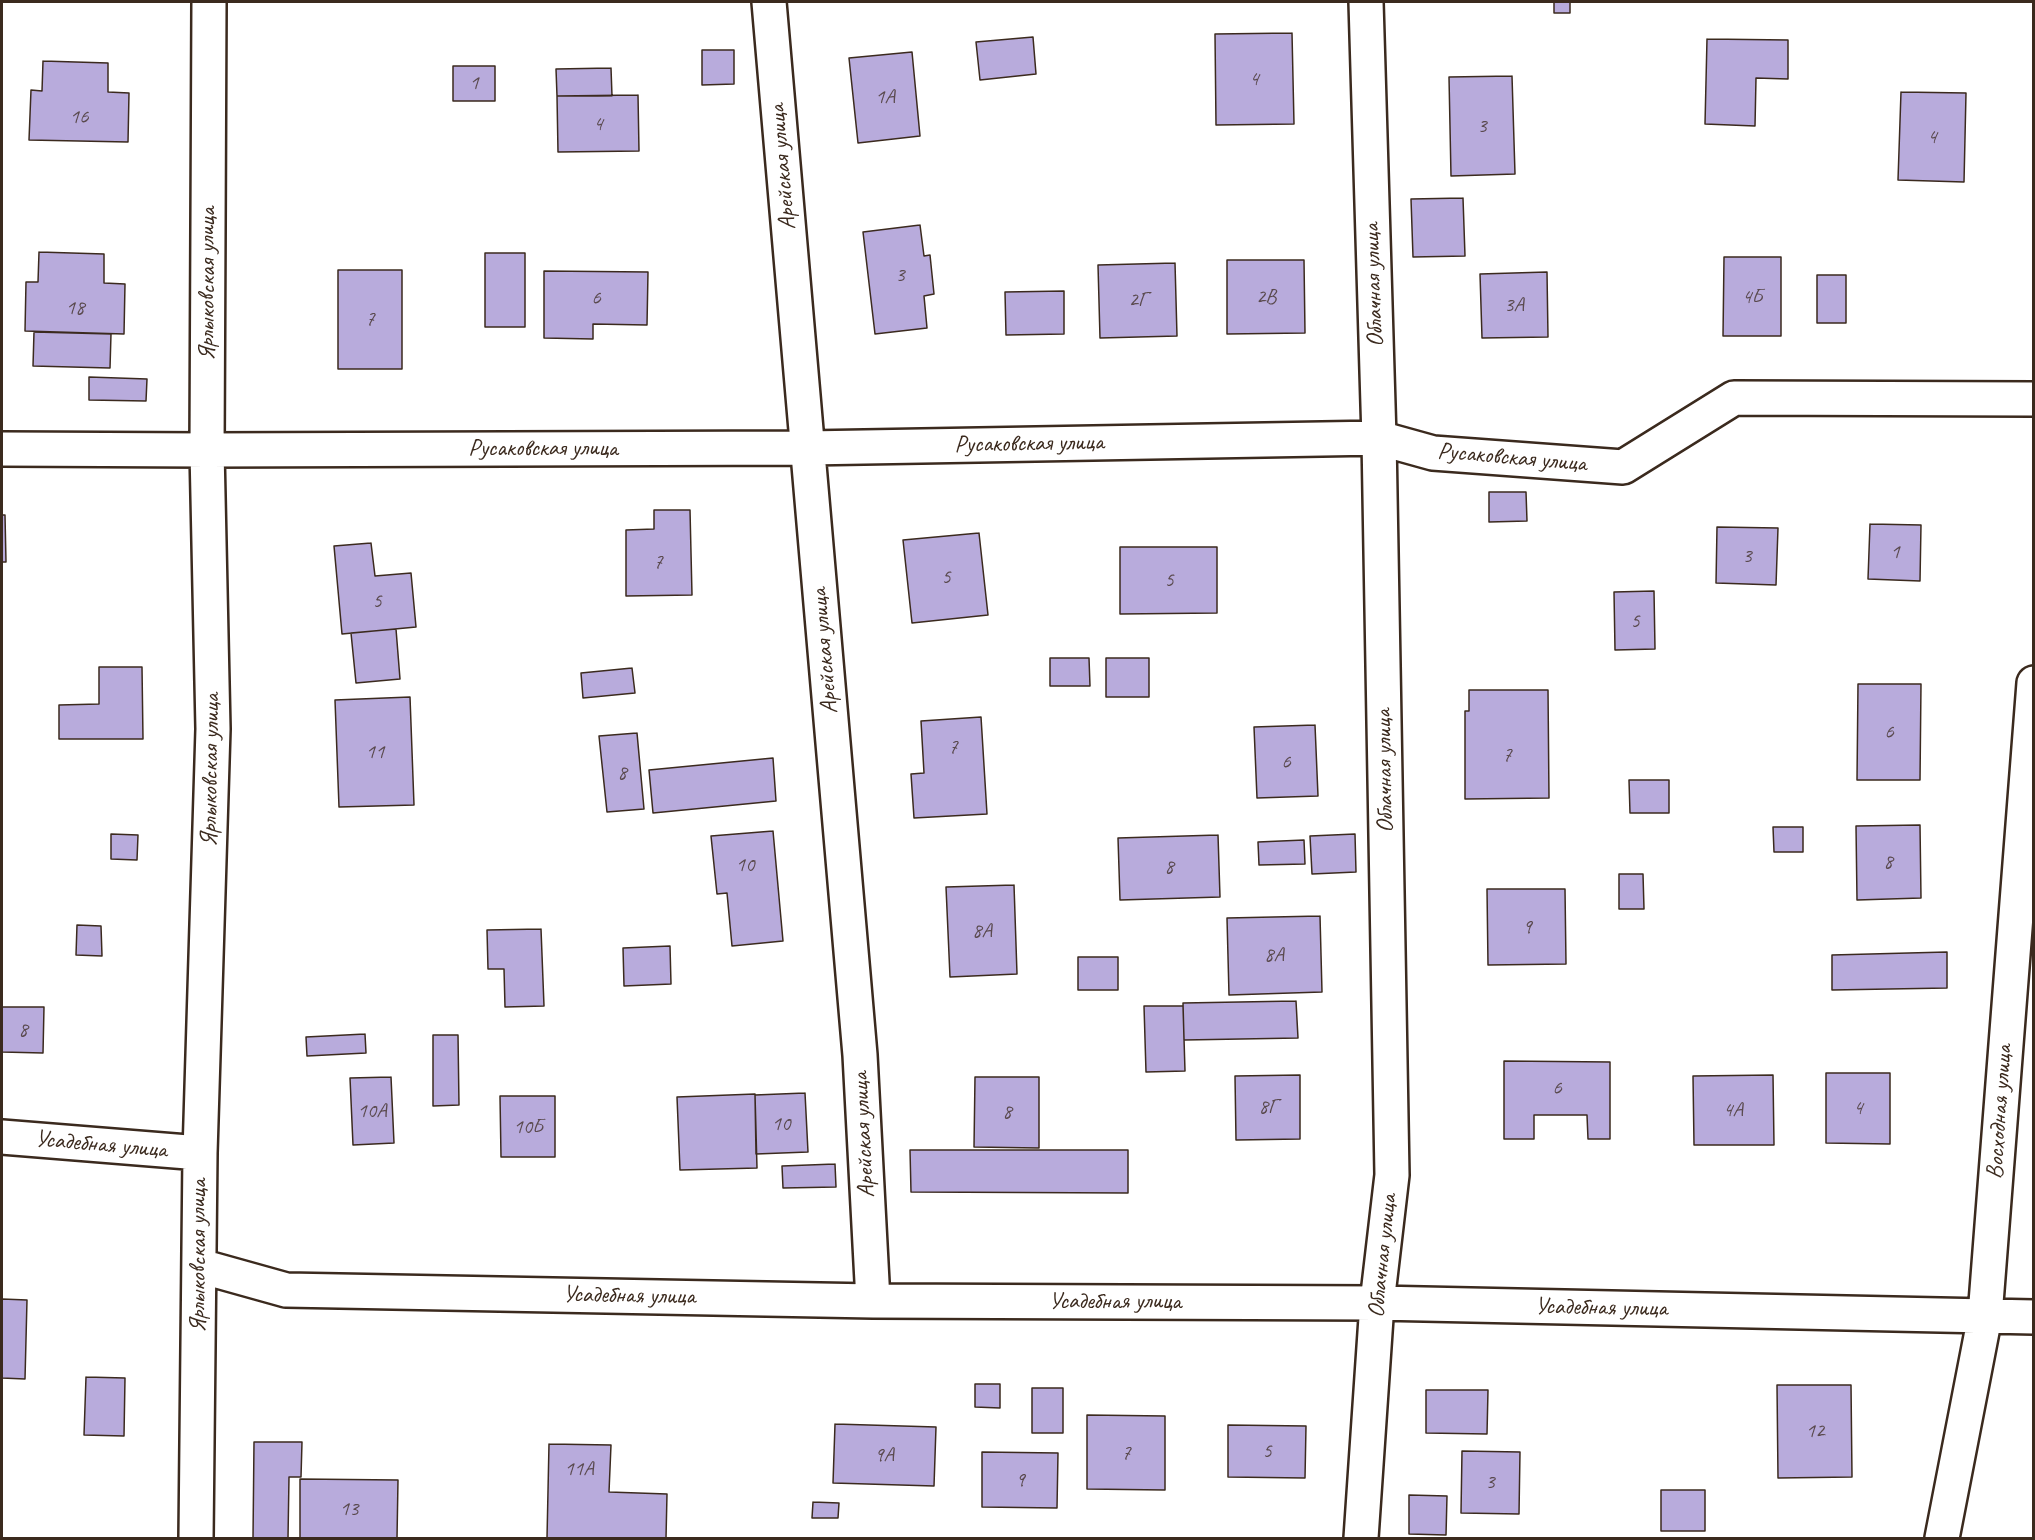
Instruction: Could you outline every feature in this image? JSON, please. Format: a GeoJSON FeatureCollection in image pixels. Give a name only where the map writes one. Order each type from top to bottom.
{"type":"FeatureCollection","features":[{"type":"Feature","properties":{"kind":"street","name":"Ярлыковская улица"},"geometry":{"type":"LineString","coordinates":[[196,1539],[200,1153],[213,729],[207,450],[209,2]]}},
{"type":"Feature","properties":{"kind":"street","name":"Арейская улица"},"geometry":{"type":"LineString","coordinates":[[769,2],[860,1055],[873,1300]]}},
{"type":"Feature","properties":{"kind":"street","name":"Облачная улица"},"geometry":{"type":"LineString","coordinates":[[1361,1539],[1377,1303],[1392,1175],[1379,438],[1366,2]]}},
{"type":"Feature","properties":{"kind":"street","name":"Русаковская улица"},"geometry":{"type":"LineString","coordinates":[[2,449],[807,448],[1379,438],[1433,453],[1623,467],[1734,398],[2034,399]]}},
{"type":"Feature","properties":{"kind":"street","name":"Восходная улица"},"geometry":{"type":"LineString","coordinates":[[1942,1539],[1985,1316],[2034,683]]}},
{"type":"Feature","properties":{"kind":"street","name":"Усадебная улица"},"geometry":{"type":"LineString","coordinates":[[2,1137],[200,1153]]}},
{"type":"Feature","properties":{"kind":"street","name":"Усадебная улица"},"geometry":{"type":"LineString","coordinates":[[200,1266],[286,1290],[873,1300],[1377,1303],[2034,1317]]}},
{"type":"Feature","properties":{"kind":"building"},"geometry":{"type":"Polygon","coordinates":[[[1554,2],[1570,2],[1570,13],[1554,13],[1554,2]]]}},
{"type":"Feature","properties":{"kind":"building"},"geometry":{"type":"Polygon","coordinates":[[[1292,33],[1294,124],[1216,125],[1215,34],[1292,33]]]}},
{"type":"Feature","properties":{"kind":"building"},"geometry":{"type":"Polygon","coordinates":[[[1033,37],[1036,74],[980,80],[976,42],[1033,37]]]}},
{"type":"Feature","properties":{"kind":"building"},"geometry":{"type":"Polygon","coordinates":[[[1707,39],[1788,40],[1788,79],[1756,78],[1755,126],[1705,124],[1707,39]]]}},
{"type":"Feature","properties":{"kind":"building"},"geometry":{"type":"Polygon","coordinates":[[[702,50],[734,50],[734,84],[702,85],[702,50]]]}},
{"type":"Feature","properties":{"kind":"building"},"geometry":{"type":"Polygon","coordinates":[[[912,52],[920,136],[858,143],[849,58],[912,52]]]}},
{"type":"Feature","properties":{"kind":"building"},"geometry":{"type":"Polygon","coordinates":[[[43,61],[108,63],[108,92],[129,93],[128,142],[29,140],[31,90],[42,91],[43,61]]]}},
{"type":"Feature","properties":{"kind":"building"},"geometry":{"type":"Polygon","coordinates":[[[453,66],[495,66],[495,101],[453,101],[453,66]]]}},
{"type":"Feature","properties":{"kind":"building"},"geometry":{"type":"Polygon","coordinates":[[[611,68],[612,96],[557,96],[556,69],[611,68]]]}},
{"type":"Feature","properties":{"kind":"building"},"geometry":{"type":"Polygon","coordinates":[[[1512,76],[1515,174],[1451,176],[1449,77],[1512,76]]]}},
{"type":"Feature","properties":{"kind":"building"},"geometry":{"type":"Polygon","coordinates":[[[1901,92],[1966,93],[1964,182],[1898,180],[1901,92]]]}},
{"type":"Feature","properties":{"kind":"building"},"geometry":{"type":"Polygon","coordinates":[[[638,95],[639,151],[558,152],[557,96],[638,95]]]}},
{"type":"Feature","properties":{"kind":"building"},"geometry":{"type":"Polygon","coordinates":[[[1463,198],[1465,256],[1413,257],[1411,199],[1463,198]]]}},
{"type":"Feature","properties":{"kind":"building"},"geometry":{"type":"Polygon","coordinates":[[[920,225],[924,256],[930,255],[934,294],[924,296],[927,328],[875,334],[863,232],[920,225]]]}},
{"type":"Feature","properties":{"kind":"building"},"geometry":{"type":"Polygon","coordinates":[[[39,252],[104,254],[104,283],[125,284],[124,334],[25,331],[26,282],[38,282],[39,252]]]}},
{"type":"Feature","properties":{"kind":"building"},"geometry":{"type":"Polygon","coordinates":[[[485,253],[525,253],[525,327],[485,327],[485,253]]]}},
{"type":"Feature","properties":{"kind":"building"},"geometry":{"type":"Polygon","coordinates":[[[1724,257],[1781,257],[1781,336],[1723,336],[1724,257]]]}},
{"type":"Feature","properties":{"kind":"building"},"geometry":{"type":"Polygon","coordinates":[[[1227,260],[1304,260],[1305,333],[1227,334],[1227,260]]]}},
{"type":"Feature","properties":{"kind":"building"},"geometry":{"type":"Polygon","coordinates":[[[1175,263],[1177,336],[1100,338],[1098,265],[1175,263]]]}},
{"type":"Feature","properties":{"kind":"building"},"geometry":{"type":"Polygon","coordinates":[[[338,270],[402,270],[402,369],[338,369],[338,270]]]}},
{"type":"Feature","properties":{"kind":"building"},"geometry":{"type":"Polygon","coordinates":[[[544,271],[648,272],[647,325],[593,324],[593,339],[544,338],[544,271]]]}},
{"type":"Feature","properties":{"kind":"building"},"geometry":{"type":"Polygon","coordinates":[[[1547,272],[1548,337],[1482,338],[1480,274],[1547,272]]]}},
{"type":"Feature","properties":{"kind":"building"},"geometry":{"type":"Polygon","coordinates":[[[1817,275],[1846,275],[1846,323],[1817,323],[1817,275]]]}},
{"type":"Feature","properties":{"kind":"building"},"geometry":{"type":"Polygon","coordinates":[[[1064,291],[1064,334],[1006,335],[1005,292],[1064,291]]]}},
{"type":"Feature","properties":{"kind":"building"},"geometry":{"type":"Polygon","coordinates":[[[34,332],[111,334],[110,368],[33,366],[34,332]]]}},
{"type":"Feature","properties":{"kind":"building"},"geometry":{"type":"Polygon","coordinates":[[[89,377],[147,379],[146,401],[89,400],[89,377]]]}},
{"type":"Feature","properties":{"kind":"building"},"geometry":{"type":"Polygon","coordinates":[[[1489,492],[1526,492],[1527,521],[1489,522],[1489,492]]]}},
{"type":"Feature","properties":{"kind":"building"},"geometry":{"type":"Polygon","coordinates":[[[654,510],[690,510],[692,595],[626,596],[626,530],[654,529],[654,510]]]}},
{"type":"Feature","properties":{"kind":"building"},"geometry":{"type":"Polygon","coordinates":[[[2,515],[5,515],[6,562],[2,562],[2,515]]]}},
{"type":"Feature","properties":{"kind":"building"},"geometry":{"type":"Polygon","coordinates":[[[1870,524],[1921,525],[1920,581],[1868,579],[1870,524]]]}},
{"type":"Feature","properties":{"kind":"building"},"geometry":{"type":"Polygon","coordinates":[[[1717,527],[1778,528],[1776,585],[1716,583],[1717,527]]]}},
{"type":"Feature","properties":{"kind":"building"},"geometry":{"type":"Polygon","coordinates":[[[979,533],[988,615],[912,623],[903,540],[979,533]]]}},
{"type":"Feature","properties":{"kind":"building"},"geometry":{"type":"Polygon","coordinates":[[[371,543],[375,576],[411,573],[416,627],[342,634],[334,546],[371,543]]]}},
{"type":"Feature","properties":{"kind":"building"},"geometry":{"type":"Polygon","coordinates":[[[1120,547],[1217,547],[1217,613],[1120,614],[1120,547]]]}},
{"type":"Feature","properties":{"kind":"building"},"geometry":{"type":"Polygon","coordinates":[[[1654,591],[1655,649],[1615,650],[1614,592],[1654,591]]]}},
{"type":"Feature","properties":{"kind":"building"},"geometry":{"type":"Polygon","coordinates":[[[396,629],[400,679],[356,683],[351,633],[396,629]]]}},
{"type":"Feature","properties":{"kind":"building"},"geometry":{"type":"Polygon","coordinates":[[[1050,658],[1089,658],[1090,686],[1050,686],[1050,658]]]}},
{"type":"Feature","properties":{"kind":"building"},"geometry":{"type":"Polygon","coordinates":[[[1106,658],[1149,658],[1149,697],[1106,697],[1106,658]]]}},
{"type":"Feature","properties":{"kind":"building"},"geometry":{"type":"Polygon","coordinates":[[[99,667],[142,667],[143,739],[59,739],[59,705],[99,704],[99,667]]]}},
{"type":"Feature","properties":{"kind":"building"},"geometry":{"type":"Polygon","coordinates":[[[632,668],[635,693],[583,698],[581,673],[632,668]]]}},
{"type":"Feature","properties":{"kind":"building"},"geometry":{"type":"Polygon","coordinates":[[[1858,684],[1921,684],[1920,780],[1857,780],[1858,684]]]}},
{"type":"Feature","properties":{"kind":"building"},"geometry":{"type":"Polygon","coordinates":[[[1469,690],[1548,690],[1549,798],[1465,799],[1465,711],[1469,711],[1469,690]]]}},
{"type":"Feature","properties":{"kind":"building"},"geometry":{"type":"Polygon","coordinates":[[[410,697],[414,805],[339,807],[335,700],[410,697]]]}},
{"type":"Feature","properties":{"kind":"building"},"geometry":{"type":"Polygon","coordinates":[[[981,717],[987,814],[914,818],[911,774],[924,773],[921,721],[981,717]]]}},
{"type":"Feature","properties":{"kind":"building"},"geometry":{"type":"Polygon","coordinates":[[[1315,725],[1318,796],[1257,798],[1254,727],[1315,725]]]}},
{"type":"Feature","properties":{"kind":"building"},"geometry":{"type":"Polygon","coordinates":[[[637,733],[644,809],[607,812],[599,736],[637,733]]]}},
{"type":"Feature","properties":{"kind":"building"},"geometry":{"type":"Polygon","coordinates":[[[773,758],[776,801],[653,813],[649,770],[773,758]]]}},
{"type":"Feature","properties":{"kind":"building"},"geometry":{"type":"Polygon","coordinates":[[[1629,780],[1669,780],[1669,813],[1630,813],[1629,780]]]}},
{"type":"Feature","properties":{"kind":"building"},"geometry":{"type":"Polygon","coordinates":[[[1920,825],[1921,898],[1857,900],[1856,826],[1920,825]]]}},
{"type":"Feature","properties":{"kind":"building"},"geometry":{"type":"Polygon","coordinates":[[[1773,827],[1803,827],[1803,852],[1774,852],[1773,827]]]}},
{"type":"Feature","properties":{"kind":"building"},"geometry":{"type":"Polygon","coordinates":[[[773,831],[783,941],[732,946],[727,893],[717,894],[711,836],[773,831]]]}},
{"type":"Feature","properties":{"kind":"building"},"geometry":{"type":"Polygon","coordinates":[[[111,834],[138,835],[137,860],[111,859],[111,834]]]}},
{"type":"Feature","properties":{"kind":"building"},"geometry":{"type":"Polygon","coordinates":[[[1355,834],[1356,872],[1312,874],[1310,836],[1355,834]]]}},
{"type":"Feature","properties":{"kind":"building"},"geometry":{"type":"Polygon","coordinates":[[[1218,835],[1220,897],[1120,900],[1118,838],[1218,835]]]}},
{"type":"Feature","properties":{"kind":"building"},"geometry":{"type":"Polygon","coordinates":[[[1304,840],[1305,864],[1259,865],[1258,842],[1304,840]]]}},
{"type":"Feature","properties":{"kind":"building"},"geometry":{"type":"Polygon","coordinates":[[[1619,874],[1643,874],[1644,909],[1619,909],[1619,874]]]}},
{"type":"Feature","properties":{"kind":"building"},"geometry":{"type":"Polygon","coordinates":[[[1014,885],[1017,974],[950,977],[946,887],[1014,885]]]}},
{"type":"Feature","properties":{"kind":"building"},"geometry":{"type":"Polygon","coordinates":[[[1487,889],[1565,889],[1566,964],[1488,965],[1487,889]]]}},
{"type":"Feature","properties":{"kind":"building"},"geometry":{"type":"Polygon","coordinates":[[[1320,916],[1322,992],[1229,995],[1227,918],[1320,916]]]}},
{"type":"Feature","properties":{"kind":"building"},"geometry":{"type":"Polygon","coordinates":[[[77,925],[101,926],[102,956],[76,955],[77,925]]]}},
{"type":"Feature","properties":{"kind":"building"},"geometry":{"type":"Polygon","coordinates":[[[541,929],[544,1006],[505,1007],[504,969],[488,969],[487,930],[541,929]]]}},
{"type":"Feature","properties":{"kind":"building"},"geometry":{"type":"Polygon","coordinates":[[[670,946],[671,984],[624,986],[623,948],[670,946]]]}},
{"type":"Feature","properties":{"kind":"building"},"geometry":{"type":"Polygon","coordinates":[[[1947,952],[1947,988],[1832,990],[1832,955],[1947,952]]]}},
{"type":"Feature","properties":{"kind":"building"},"geometry":{"type":"Polygon","coordinates":[[[1078,957],[1118,957],[1118,990],[1078,990],[1078,957]]]}},
{"type":"Feature","properties":{"kind":"building"},"geometry":{"type":"Polygon","coordinates":[[[1296,1001],[1298,1038],[1184,1040],[1183,1003],[1296,1001]]]}},
{"type":"Feature","properties":{"kind":"building"},"geometry":{"type":"Polygon","coordinates":[[[1144,1006],[1183,1006],[1185,1071],[1146,1072],[1144,1006]]]}},
{"type":"Feature","properties":{"kind":"building"},"geometry":{"type":"Polygon","coordinates":[[[2,1007],[44,1007],[43,1053],[2,1052],[2,1007]]]}},
{"type":"Feature","properties":{"kind":"building"},"geometry":{"type":"Polygon","coordinates":[[[365,1034],[366,1053],[307,1056],[306,1037],[365,1034]]]}},
{"type":"Feature","properties":{"kind":"building"},"geometry":{"type":"Polygon","coordinates":[[[433,1035],[458,1035],[459,1105],[433,1106],[433,1035]]]}},
{"type":"Feature","properties":{"kind":"building"},"geometry":{"type":"Polygon","coordinates":[[[1504,1061],[1610,1062],[1610,1139],[1588,1139],[1587,1115],[1534,1115],[1534,1139],[1504,1139],[1504,1061]]]}},
{"type":"Feature","properties":{"kind":"building"},"geometry":{"type":"Polygon","coordinates":[[[1826,1073],[1890,1073],[1890,1144],[1826,1143],[1826,1073]]]}},
{"type":"Feature","properties":{"kind":"building"},"geometry":{"type":"Polygon","coordinates":[[[1300,1075],[1300,1139],[1236,1140],[1235,1076],[1300,1075]]]}},
{"type":"Feature","properties":{"kind":"building"},"geometry":{"type":"Polygon","coordinates":[[[1773,1075],[1774,1145],[1694,1145],[1693,1076],[1773,1075]]]}},
{"type":"Feature","properties":{"kind":"building"},"geometry":{"type":"Polygon","coordinates":[[[391,1077],[394,1143],[353,1145],[350,1078],[391,1077]]]}},
{"type":"Feature","properties":{"kind":"building"},"geometry":{"type":"Polygon","coordinates":[[[975,1077],[1039,1077],[1039,1148],[974,1147],[975,1077]]]}},
{"type":"Feature","properties":{"kind":"building"},"geometry":{"type":"Polygon","coordinates":[[[805,1093],[808,1152],[756,1154],[755,1095],[805,1093]]]}},
{"type":"Feature","properties":{"kind":"building"},"geometry":{"type":"Polygon","coordinates":[[[755,1094],[757,1168],[680,1170],[677,1097],[755,1094]]]}},
{"type":"Feature","properties":{"kind":"building"},"geometry":{"type":"Polygon","coordinates":[[[500,1096],[555,1096],[555,1157],[501,1157],[500,1096]]]}},
{"type":"Feature","properties":{"kind":"building"},"geometry":{"type":"Polygon","coordinates":[[[910,1150],[1128,1150],[1128,1193],[911,1192],[910,1150]]]}},
{"type":"Feature","properties":{"kind":"building"},"geometry":{"type":"Polygon","coordinates":[[[835,1164],[836,1187],[783,1188],[782,1166],[835,1164]]]}},
{"type":"Feature","properties":{"kind":"building"},"geometry":{"type":"Polygon","coordinates":[[[2,1299],[27,1300],[25,1379],[2,1378],[2,1299]]]}},
{"type":"Feature","properties":{"kind":"building"},"geometry":{"type":"Polygon","coordinates":[[[86,1377],[125,1378],[124,1436],[84,1435],[86,1377]]]}},
{"type":"Feature","properties":{"kind":"building"},"geometry":{"type":"Polygon","coordinates":[[[975,1384],[1000,1384],[1000,1408],[975,1407],[975,1384]]]}},
{"type":"Feature","properties":{"kind":"building"},"geometry":{"type":"Polygon","coordinates":[[[1777,1385],[1851,1385],[1852,1477],[1778,1478],[1777,1385]]]}},
{"type":"Feature","properties":{"kind":"building"},"geometry":{"type":"Polygon","coordinates":[[[1032,1388],[1063,1388],[1063,1433],[1032,1433],[1032,1388]]]}},
{"type":"Feature","properties":{"kind":"building"},"geometry":{"type":"Polygon","coordinates":[[[1426,1390],[1488,1390],[1487,1434],[1426,1433],[1426,1390]]]}},
{"type":"Feature","properties":{"kind":"building"},"geometry":{"type":"Polygon","coordinates":[[[1087,1415],[1165,1416],[1165,1490],[1087,1489],[1087,1415]]]}},
{"type":"Feature","properties":{"kind":"building"},"geometry":{"type":"Polygon","coordinates":[[[835,1424],[936,1427],[934,1486],[833,1483],[835,1424]]]}},
{"type":"Feature","properties":{"kind":"building"},"geometry":{"type":"Polygon","coordinates":[[[1228,1425],[1306,1426],[1305,1478],[1228,1477],[1228,1425]]]}},
{"type":"Feature","properties":{"kind":"building"},"geometry":{"type":"Polygon","coordinates":[[[254,1442],[302,1442],[301,1477],[289,1477],[288,1538],[253,1538],[254,1442]]]}},
{"type":"Feature","properties":{"kind":"building"},"geometry":{"type":"Polygon","coordinates":[[[549,1444],[611,1445],[609,1492],[667,1494],[666,1538],[547,1538],[549,1444]]]}},
{"type":"Feature","properties":{"kind":"building"},"geometry":{"type":"Polygon","coordinates":[[[1462,1451],[1520,1452],[1519,1514],[1461,1513],[1462,1451]]]}},
{"type":"Feature","properties":{"kind":"building"},"geometry":{"type":"Polygon","coordinates":[[[982,1452],[1058,1453],[1057,1508],[982,1507],[982,1452]]]}},
{"type":"Feature","properties":{"kind":"building"},"geometry":{"type":"Polygon","coordinates":[[[300,1479],[398,1480],[397,1538],[300,1538],[300,1479]]]}},
{"type":"Feature","properties":{"kind":"building"},"geometry":{"type":"Polygon","coordinates":[[[1661,1490],[1705,1490],[1705,1531],[1661,1531],[1661,1490]]]}},
{"type":"Feature","properties":{"kind":"building"},"geometry":{"type":"Polygon","coordinates":[[[1409,1495],[1447,1496],[1446,1535],[1409,1534],[1409,1495]]]}},
{"type":"Feature","properties":{"kind":"building"},"geometry":{"type":"Polygon","coordinates":[[[813,1502],[839,1503],[838,1518],[812,1518],[813,1502]]]}}]}
